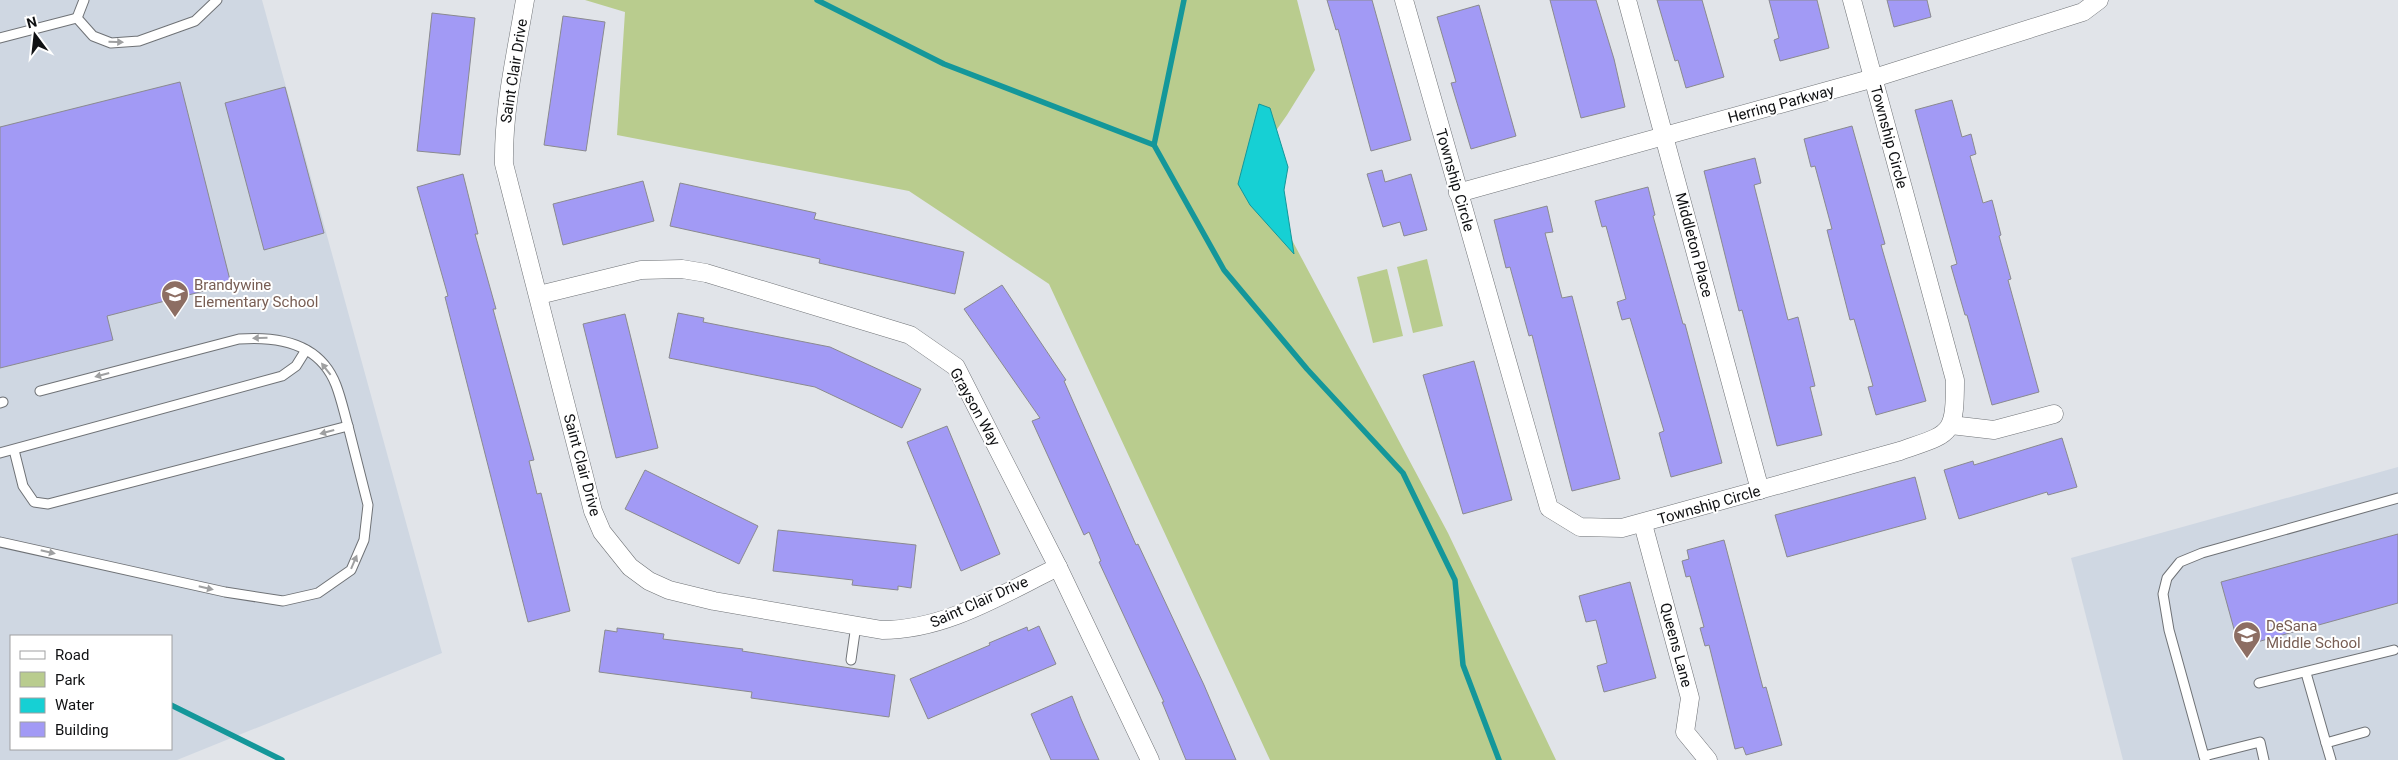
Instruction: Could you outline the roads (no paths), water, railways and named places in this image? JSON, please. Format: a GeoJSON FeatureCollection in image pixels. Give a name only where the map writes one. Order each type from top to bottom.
{"type":"FeatureCollection","features":[{"type":"Feature","properties":{"kind":"street","name":"Saint Clair Drive"},"geometry":{"type":"LineString","coordinates":[[526,0],[507,111],[504,164],[593,511],[602,532],[630,567],[649,581],[691,596],[882,630],[904,630],[928,626],[969,610],[1058,567]]}},
{"type":"Feature","properties":{"kind":"street","name":"Township Circle"},"geometry":{"type":"LineString","coordinates":[[1404,0],[1549,508],[1580,527],[1622,528],[1643,524],[1900,451],[1943,436],[1951,425],[1955,407],[1955,380],[1852,0]]}},
{"type":"Feature","properties":{"kind":"street","name":"Middleton Place"},"geometry":{"type":"LineString","coordinates":[[1627,0],[1760,490]]}},
{"type":"Feature","properties":{"kind":"street","name":"Herring Parkway"},"geometry":{"type":"LineString","coordinates":[[1458,192],[1874,78],[2083,12],[2099,0]]}},
{"type":"Feature","properties":{"kind":"street","name":"Grayson Way"},"geometry":{"type":"LineString","coordinates":[[539,295],[641,270],[682,269],[706,273],[910,335],[956,367],[1058,567],[1150,760]]}},
{"type":"Feature","properties":{"kind":"street"},"geometry":{"type":"LineString","coordinates":[[1951,425],[1994,430],[2054,414]]}},
{"type":"Feature","properties":{"kind":"street","name":"Queens Lane"},"geometry":{"type":"LineString","coordinates":[[1643,524],[1690,698],[1685,732],[1708,760]]}},
{"type":"Feature","properties":{"kind":"lane"},"geometry":{"type":"LineString","coordinates":[[77,18],[84,0]]}},
{"type":"Feature","properties":{"kind":"lane"},"geometry":{"type":"LineString","coordinates":[[77,18],[93,36],[111,43],[139,41],[195,21],[217,0]]}},
{"type":"Feature","properties":{"kind":"lane"},"geometry":{"type":"LineString","coordinates":[[0,38],[77,18]]}},
{"type":"Feature","properties":{"kind":"lane"},"geometry":{"type":"LineString","coordinates":[[0,542],[225,592],[283,601],[318,593],[351,570],[364,540],[368,505],[336,384],[326,366],[306,350],[288,340],[264,337],[239,338],[40,391]]}},
{"type":"Feature","properties":{"kind":"lane"},"geometry":{"type":"LineString","coordinates":[[0,453],[282,376],[296,366],[306,350]]}},
{"type":"Feature","properties":{"kind":"lane"},"geometry":{"type":"LineString","coordinates":[[14,450],[23,486],[34,502],[48,504],[348,426]]}},
{"type":"Feature","properties":{"kind":"lane"},"geometry":{"type":"LineString","coordinates":[[2264,760],[2260,742],[2205,758],[2169,630],[2162,594],[2167,578],[2180,562],[2202,553],[2398,498]]}},
{"type":"Feature","properties":{"kind":"lane"},"geometry":{"type":"LineString","coordinates":[[851,660],[856,625]]}},
{"type":"Feature","properties":{"kind":"lane"},"geometry":{"type":"LineString","coordinates":[[2259,683],[2394,650]]}},
{"type":"Feature","properties":{"kind":"lane"},"geometry":{"type":"LineString","coordinates":[[2306,673],[2330,760]]}},
{"type":"Feature","properties":{"kind":"lane"},"geometry":{"type":"LineString","coordinates":[[2326,743],[2365,732]]}},
{"type":"Feature","properties":{"kind":"water"},"geometry":{"type":"Polygon","coordinates":[[[1259,104],[1270,108],[1288,167],[1284,190],[1294,254],[1250,205],[1238,184],[1259,104]]]}},
{"type":"Feature","properties":{"kind":"waterway"},"geometry":{"type":"LineString","coordinates":[[817,0],[944,64],[1154,145],[1224,270],[1307,369],[1403,473],[1455,580],[1463,665],[1499,760]]}},
{"type":"Feature","properties":{"kind":"waterway"},"geometry":{"type":"LineString","coordinates":[[1154,145],[1184,0]]}},
{"type":"Feature","properties":{"kind":"waterway"},"geometry":{"type":"LineString","coordinates":[[172,705],[282,760]]}},
{"type":"Feature","properties":{"kind":"place","name":"Brandywine Elementary School"},"geometry":{"type":"Point","coordinates":[175,318]}},
{"type":"Feature","properties":{"kind":"place","name":"DeSana Middle School"},"geometry":{"type":"Point","coordinates":[2247,659]}}]}
